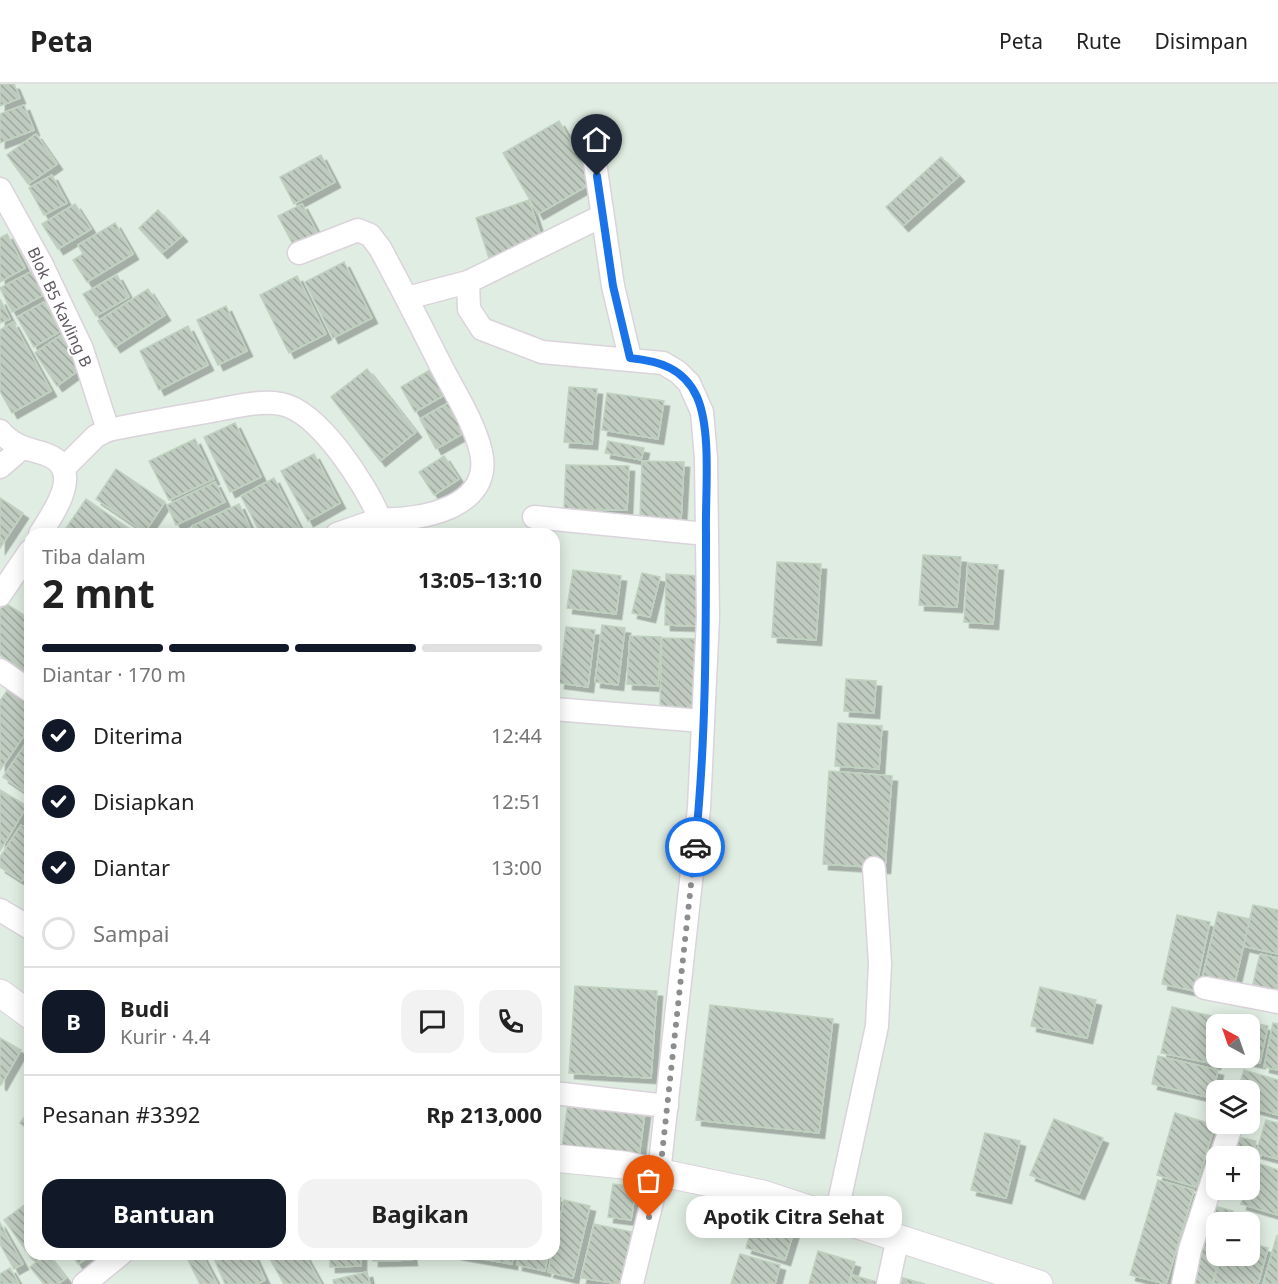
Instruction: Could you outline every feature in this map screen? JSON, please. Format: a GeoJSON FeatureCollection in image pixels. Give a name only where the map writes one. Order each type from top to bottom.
{"type":"FeatureCollection","features":[{"type":"Feature","properties":{"kind":"street"},"geometry":{"type":"LineString","coordinates":[[591,135],[616,304],[630,358]]}},
{"type":"Feature","properties":{"kind":"street","name":"Blok B5 Kavling B"},"geometry":{"type":"LineString","coordinates":[[0,189],[41,264],[82,349],[108,430]]}},
{"type":"Feature","properties":{"kind":"street"},"geometry":{"type":"LineString","coordinates":[[406,298],[468,282],[602,216]]}},
{"type":"Feature","properties":{"kind":"street"},"geometry":{"type":"LineString","coordinates":[[300,253],[358,230],[364,231],[380,248],[474,431],[482,455],[480,477],[471,493],[457,504],[429,516],[405,521],[380,519],[354,528]]}},
{"type":"Feature","properties":{"kind":"street"},"geometry":{"type":"LineString","coordinates":[[468,282],[469,309],[482,329],[542,352],[630,358],[663,363],[678,372],[697,397],[702,412],[706,458],[708,617],[699,808],[660,1173],[632,1283]]}},
{"type":"Feature","properties":{"kind":"street"},"geometry":{"type":"LineString","coordinates":[[63,469],[96,436],[108,430],[239,406],[268,402],[283,404],[312,421],[350,465],[370,496],[380,519]]}},
{"type":"Feature","properties":{"kind":"street"},"geometry":{"type":"LineString","coordinates":[[0,431],[21,449],[47,455],[56,460],[63,469],[65,484],[63,497],[44,528]]}},
{"type":"Feature","properties":{"kind":"street"},"geometry":{"type":"LineString","coordinates":[[0,467],[21,449]]}},
{"type":"Feature","properties":{"kind":"street"},"geometry":{"type":"LineString","coordinates":[[534,517],[706,534]]}},
{"type":"Feature","properties":{"kind":"street"},"geometry":{"type":"LineString","coordinates":[[0,595],[24,560]]}},
{"type":"Feature","properties":{"kind":"street"},"geometry":{"type":"LineString","coordinates":[[0,670],[24,687]]}},
{"type":"Feature","properties":{"kind":"street"},"geometry":{"type":"LineString","coordinates":[[560,709],[702,721]]}},
{"type":"Feature","properties":{"kind":"street"},"geometry":{"type":"LineString","coordinates":[[836,1216],[877,1026],[880,963],[874,868]]}},
{"type":"Feature","properties":{"kind":"street"},"geometry":{"type":"LineString","coordinates":[[0,910],[24,924]]}},
{"type":"Feature","properties":{"kind":"street"},"geometry":{"type":"LineString","coordinates":[[1205,988],[1278,1002]]}},
{"type":"Feature","properties":{"kind":"street"},"geometry":{"type":"LineString","coordinates":[[0,993],[24,1011]]}},
{"type":"Feature","properties":{"kind":"street"},"geometry":{"type":"LineString","coordinates":[[560,1094],[667,1106]]}},
{"type":"Feature","properties":{"kind":"street"},"geometry":{"type":"LineString","coordinates":[[560,1159],[624,1165],[763,1194],[1039,1284]]}},
{"type":"Feature","properties":{"kind":"street"},"geometry":{"type":"LineString","coordinates":[[1183,1284],[1190,1250],[1206,1200]]}},
{"type":"Feature","properties":{"kind":"street"},"geometry":{"type":"LineString","coordinates":[[888,1284],[898,1237]]}},
{"type":"Feature","properties":{"kind":"street"},"geometry":{"type":"LineString","coordinates":[[84,1284],[114,1260]]}},
{"type":"Feature","properties":{"kind":"building"},"geometry":{"type":"Polygon","coordinates":[[[0,84],[14,84],[20,98],[0,106],[0,84]]]}},
{"type":"Feature","properties":{"kind":"building"},"geometry":{"type":"Polygon","coordinates":[[[24,105],[34,130],[0,143],[0,114],[24,105]]]}},
{"type":"Feature","properties":{"kind":"building"},"geometry":{"type":"Polygon","coordinates":[[[559,121],[594,182],[538,214],[503,153],[559,121]]]}},
{"type":"Feature","properties":{"kind":"building"},"geometry":{"type":"Polygon","coordinates":[[[36,134],[57,164],[28,184],[7,155],[36,134]]]}},
{"type":"Feature","properties":{"kind":"building"},"geometry":{"type":"Polygon","coordinates":[[[321,155],[335,182],[294,204],[280,177],[321,155]]]}},
{"type":"Feature","properties":{"kind":"building"},"geometry":{"type":"Polygon","coordinates":[[[941,157],[959,176],[903,226],[886,207],[941,157]]]}},
{"type":"Feature","properties":{"kind":"building"},"geometry":{"type":"Polygon","coordinates":[[[52,175],[67,203],[44,215],[29,188],[52,175]]]}},
{"type":"Feature","properties":{"kind":"building"},"geometry":{"type":"Polygon","coordinates":[[[529,200],[543,243],[490,261],[476,218],[529,200]]]}},
{"type":"Feature","properties":{"kind":"building"},"geometry":{"type":"Polygon","coordinates":[[[75,204],[91,229],[58,249],[42,224],[75,204]]]}},
{"type":"Feature","properties":{"kind":"building"},"geometry":{"type":"Polygon","coordinates":[[[302,204],[321,240],[297,252],[278,216],[302,204]]]}},
{"type":"Feature","properties":{"kind":"building"},"geometry":{"type":"Polygon","coordinates":[[[158,210],[182,236],[162,253],[139,228],[158,210]]]}},
{"type":"Feature","properties":{"kind":"building"},"geometry":{"type":"Polygon","coordinates":[[[115,223],[133,254],[87,282],[73,260],[83,254],[78,245],[115,223]]]}},
{"type":"Feature","properties":{"kind":"building"},"geometry":{"type":"Polygon","coordinates":[[[7,234],[25,268],[0,282],[0,238],[7,234]]]}},
{"type":"Feature","properties":{"kind":"building"},"geometry":{"type":"Polygon","coordinates":[[[344,262],[372,318],[333,338],[305,282],[344,262]]]}},
{"type":"Feature","properties":{"kind":"building"},"geometry":{"type":"Polygon","coordinates":[[[34,270],[47,293],[12,312],[0,288],[34,270]]]}},
{"type":"Feature","properties":{"kind":"building"},"geometry":{"type":"Polygon","coordinates":[[[117,275],[129,297],[96,316],[83,294],[117,275]]]}},
{"type":"Feature","properties":{"kind":"building"},"geometry":{"type":"Polygon","coordinates":[[[297,276],[326,334],[289,353],[260,295],[297,276]]]}},
{"type":"Feature","properties":{"kind":"building"},"geometry":{"type":"Polygon","coordinates":[[[148,289],[165,315],[115,347],[98,321],[148,289]]]}},
{"type":"Feature","properties":{"kind":"building"},"geometry":{"type":"Polygon","coordinates":[[[0,299],[10,319],[0,323],[0,299]]]}},
{"type":"Feature","properties":{"kind":"building"},"geometry":{"type":"Polygon","coordinates":[[[44,302],[61,331],[34,347],[17,317],[44,302]]]}},
{"type":"Feature","properties":{"kind":"building"},"geometry":{"type":"Polygon","coordinates":[[[226,306],[247,351],[218,365],[197,320],[226,306]]]}},
{"type":"Feature","properties":{"kind":"building"},"geometry":{"type":"Polygon","coordinates":[[[13,322],[51,391],[12,413],[0,391],[0,330],[13,322]]]}},
{"type":"Feature","properties":{"kind":"building"},"geometry":{"type":"Polygon","coordinates":[[[188,326],[208,365],[159,390],[140,351],[188,326]]]}},
{"type":"Feature","properties":{"kind":"building"},"geometry":{"type":"Polygon","coordinates":[[[61,335],[83,367],[57,386],[35,353],[61,335]]]}},
{"type":"Feature","properties":{"kind":"building"},"geometry":{"type":"Polygon","coordinates":[[[433,368],[448,393],[415,412],[401,387],[433,368]]]}},
{"type":"Feature","properties":{"kind":"building"},"geometry":{"type":"Polygon","coordinates":[[[367,369],[416,432],[380,461],[331,397],[367,369]]]}},
{"type":"Feature","properties":{"kind":"building"},"geometry":{"type":"Polygon","coordinates":[[[569,387],[597,389],[592,444],[564,442],[569,387]]]}},
{"type":"Feature","properties":{"kind":"building"},"geometry":{"type":"Polygon","coordinates":[[[607,393],[664,401],[658,439],[602,430],[607,393]]]}},
{"type":"Feature","properties":{"kind":"building"},"geometry":{"type":"Polygon","coordinates":[[[448,403],[464,433],[436,449],[420,419],[448,403]]]}},
{"type":"Feature","properties":{"kind":"building"},"geometry":{"type":"Polygon","coordinates":[[[235,423],[261,477],[230,492],[204,437],[235,423]]]}},
{"type":"Feature","properties":{"kind":"building"},"geometry":{"type":"Polygon","coordinates":[[[195,439],[214,479],[169,500],[149,461],[195,439]]]}},
{"type":"Feature","properties":{"kind":"building"},"geometry":{"type":"Polygon","coordinates":[[[608,441],[644,448],[641,460],[605,453],[608,441]]]}},
{"type":"Feature","properties":{"kind":"building"},"geometry":{"type":"Polygon","coordinates":[[[314,454],[340,503],[308,521],[281,471],[314,454]]]}},
{"type":"Feature","properties":{"kind":"building"},"geometry":{"type":"Polygon","coordinates":[[[444,456],[459,479],[434,495],[419,472],[444,456]]]}},
{"type":"Feature","properties":{"kind":"building"},"geometry":{"type":"Polygon","coordinates":[[[642,461],[684,462],[681,520],[640,518],[642,461]]]}},
{"type":"Feature","properties":{"kind":"building"},"geometry":{"type":"Polygon","coordinates":[[[566,465],[629,466],[627,510],[564,509],[566,465]]]}},
{"type":"Feature","properties":{"kind":"building"},"geometry":{"type":"Polygon","coordinates":[[[116,469],[165,502],[148,528],[139,528],[96,499],[116,469]]]}},
{"type":"Feature","properties":{"kind":"building"},"geometry":{"type":"Polygon","coordinates":[[[274,478],[299,528],[258,528],[241,496],[274,478]]]}},
{"type":"Feature","properties":{"kind":"building"},"geometry":{"type":"Polygon","coordinates":[[[215,482],[225,502],[176,525],[167,505],[215,482]]]}},
{"type":"Feature","properties":{"kind":"building"},"geometry":{"type":"Polygon","coordinates":[[[0,498],[23,513],[0,548],[0,498]]]}},
{"type":"Feature","properties":{"kind":"building"},"geometry":{"type":"Polygon","coordinates":[[[86,499],[128,528],[66,528],[86,499]]]}},
{"type":"Feature","properties":{"kind":"building"},"geometry":{"type":"Polygon","coordinates":[[[239,504],[250,528],[193,528],[192,526],[239,504]]]}},
{"type":"Feature","properties":{"kind":"building"},"geometry":{"type":"Polygon","coordinates":[[[923,555],[961,557],[957,607],[919,605],[923,555]]]}},
{"type":"Feature","properties":{"kind":"building"},"geometry":{"type":"Polygon","coordinates":[[[777,562],[821,564],[816,640],[772,637],[777,562]]]}},
{"type":"Feature","properties":{"kind":"building"},"geometry":{"type":"Polygon","coordinates":[[[968,563],[998,565],[993,624],[964,622],[968,563]]]}},
{"type":"Feature","properties":{"kind":"building"},"geometry":{"type":"Polygon","coordinates":[[[573,570],[621,576],[616,614],[567,608],[573,570]]]}},
{"type":"Feature","properties":{"kind":"building"},"geometry":{"type":"Polygon","coordinates":[[[642,573],[660,577],[650,617],[632,613],[642,573]]]}},
{"type":"Feature","properties":{"kind":"building"},"geometry":{"type":"Polygon","coordinates":[[[666,574],[700,576],[698,626],[665,625],[666,574]]]}},
{"type":"Feature","properties":{"kind":"building"},"geometry":{"type":"Polygon","coordinates":[[[5,603],[24,615],[24,671],[0,655],[0,610],[5,603]]]}},
{"type":"Feature","properties":{"kind":"building"},"geometry":{"type":"Polygon","coordinates":[[[602,625],[625,628],[618,685],[595,682],[602,625]]]}},
{"type":"Feature","properties":{"kind":"building"},"geometry":{"type":"Polygon","coordinates":[[[566,627],[595,630],[588,687],[560,683],[566,627]]]}},
{"type":"Feature","properties":{"kind":"building"},"geometry":{"type":"Polygon","coordinates":[[[630,636],[661,637],[658,686],[627,684],[630,636]]]}},
{"type":"Feature","properties":{"kind":"building"},"geometry":{"type":"Polygon","coordinates":[[[662,638],[703,639],[702,709],[660,709],[662,638]]]}},
{"type":"Feature","properties":{"kind":"building"},"geometry":{"type":"Polygon","coordinates":[[[846,679],[876,681],[874,713],[844,711],[846,679]]]}},
{"type":"Feature","properties":{"kind":"building"},"geometry":{"type":"Polygon","coordinates":[[[10,686],[24,695],[24,736],[0,770],[0,701],[10,686]]]}},
{"type":"Feature","properties":{"kind":"building"},"geometry":{"type":"Polygon","coordinates":[[[838,723],[882,726],[879,769],[835,766],[838,723]]]}},
{"type":"Feature","properties":{"kind":"building"},"geometry":{"type":"Polygon","coordinates":[[[24,746],[24,791],[3,777],[24,746]]]}},
{"type":"Feature","properties":{"kind":"building"},"geometry":{"type":"Polygon","coordinates":[[[829,771],[892,776],[885,868],[823,864],[829,771]]]}},
{"type":"Feature","properties":{"kind":"building"},"geometry":{"type":"Polygon","coordinates":[[[0,790],[24,804],[24,811],[0,851],[0,790]]]}},
{"type":"Feature","properties":{"kind":"building"},"geometry":{"type":"Polygon","coordinates":[[[21,825],[24,827],[24,878],[22,881],[0,867],[0,857],[21,825]]]}},
{"type":"Feature","properties":{"kind":"building"},"geometry":{"type":"Polygon","coordinates":[[[1253,905],[1278,910],[1278,954],[1243,946],[1253,905]]]}},
{"type":"Feature","properties":{"kind":"building"},"geometry":{"type":"Polygon","coordinates":[[[1218,912],[1250,919],[1233,990],[1201,983],[1218,912]]]}},
{"type":"Feature","properties":{"kind":"building"},"geometry":{"type":"Polygon","coordinates":[[[1177,915],[1210,922],[1195,991],[1162,984],[1177,915]]]}},
{"type":"Feature","properties":{"kind":"building"},"geometry":{"type":"Polygon","coordinates":[[[1260,954],[1278,958],[1278,998],[1251,992],[1260,954]]]}},
{"type":"Feature","properties":{"kind":"building"},"geometry":{"type":"Polygon","coordinates":[[[575,986],[657,991],[651,1078],[569,1073],[575,986]]]}},
{"type":"Feature","properties":{"kind":"building"},"geometry":{"type":"Polygon","coordinates":[[[1040,987],[1096,1000],[1087,1038],[1031,1026],[1040,987]]]}},
{"type":"Feature","properties":{"kind":"building"},"geometry":{"type":"Polygon","coordinates":[[[710,1005],[833,1019],[819,1133],[696,1120],[710,1005]]]}},
{"type":"Feature","properties":{"kind":"building"},"geometry":{"type":"Polygon","coordinates":[[[1172,1007],[1206,1015],[1206,1062],[1161,1053],[1172,1007]]]}},
{"type":"Feature","properties":{"kind":"building"},"geometry":{"type":"Polygon","coordinates":[[[1273,1023],[1278,1024],[1278,1070],[1264,1067],[1273,1023]]]}},
{"type":"Feature","properties":{"kind":"building"},"geometry":{"type":"Polygon","coordinates":[[[1260,1024],[1268,1026],[1260,1063],[1260,1024]]]}},
{"type":"Feature","properties":{"kind":"building"},"geometry":{"type":"Polygon","coordinates":[[[0,1038],[21,1050],[1,1085],[0,1084],[0,1038]]]}},
{"type":"Feature","properties":{"kind":"building"},"geometry":{"type":"Polygon","coordinates":[[[1158,1056],[1218,1070],[1216,1080],[1206,1080],[1206,1097],[1152,1084],[1158,1056]]]}},
{"type":"Feature","properties":{"kind":"building"},"geometry":{"type":"Polygon","coordinates":[[[1244,1070],[1278,1080],[1278,1115],[1260,1110],[1260,1080],[1241,1080],[1244,1070]]]}},
{"type":"Feature","properties":{"kind":"building"},"geometry":{"type":"Polygon","coordinates":[[[568,1102],[645,1112],[639,1157],[562,1148],[568,1102]]]}},
{"type":"Feature","properties":{"kind":"building"},"geometry":{"type":"Polygon","coordinates":[[[1175,1113],[1206,1122],[1206,1134],[1212,1134],[1209,1146],[1206,1146],[1206,1154],[1196,1187],[1157,1175],[1175,1113]]]}},
{"type":"Feature","properties":{"kind":"building"},"geometry":{"type":"Polygon","coordinates":[[[1054,1119],[1103,1138],[1079,1194],[1030,1175],[1054,1119]]]}},
{"type":"Feature","properties":{"kind":"building"},"geometry":{"type":"Polygon","coordinates":[[[1266,1120],[1278,1123],[1278,1159],[1260,1154],[1260,1146],[1258,1146],[1266,1120]]]}},
{"type":"Feature","properties":{"kind":"building"},"geometry":{"type":"Polygon","coordinates":[[[985,1133],[1020,1141],[1006,1198],[971,1190],[985,1133]]]}},
{"type":"Feature","properties":{"kind":"building"},"geometry":{"type":"Polygon","coordinates":[[[1230,1135],[1256,1141],[1255,1146],[1227,1146],[1230,1135]]]}},
{"type":"Feature","properties":{"kind":"building"},"geometry":{"type":"Polygon","coordinates":[[[1260,1164],[1278,1170],[1278,1215],[1241,1204],[1242,1200],[1260,1200],[1260,1164]]]}},
{"type":"Feature","properties":{"kind":"building"},"geometry":{"type":"Polygon","coordinates":[[[1158,1180],[1194,1190],[1166,1284],[1130,1275],[1158,1180]]]}},
{"type":"Feature","properties":{"kind":"building"},"geometry":{"type":"Polygon","coordinates":[[[613,1184],[636,1187],[631,1220],[608,1217],[613,1184]]]}},
{"type":"Feature","properties":{"kind":"building"},"geometry":{"type":"Polygon","coordinates":[[[564,1200],[590,1206],[573,1278],[548,1272],[551,1260],[560,1260],[560,1218],[564,1200]]]}},
{"type":"Feature","properties":{"kind":"building"},"geometry":{"type":"Polygon","coordinates":[[[1207,1204],[1233,1211],[1206,1212],[1206,1266],[1217,1266],[1212,1284],[1192,1284],[1207,1204]]]}},
{"type":"Feature","properties":{"kind":"building"},"geometry":{"type":"Polygon","coordinates":[[[24,1205],[24,1248],[4,1220],[24,1205]]]}},
{"type":"Feature","properties":{"kind":"building"},"geometry":{"type":"Polygon","coordinates":[[[756,1213],[796,1224],[785,1260],[746,1248],[756,1213]]]}},
{"type":"Feature","properties":{"kind":"building"},"geometry":{"type":"Polygon","coordinates":[[[0,1223],[23,1264],[14,1269],[0,1244],[0,1223]]]}},
{"type":"Feature","properties":{"kind":"building"},"geometry":{"type":"Polygon","coordinates":[[[594,1224],[632,1232],[620,1284],[581,1278],[594,1224]]]}},
{"type":"Feature","properties":{"kind":"building"},"geometry":{"type":"Polygon","coordinates":[[[1277,1235],[1278,1284],[1263,1284],[1277,1235]]]}},
{"type":"Feature","properties":{"kind":"building"},"geometry":{"type":"Polygon","coordinates":[[[1260,1246],[1268,1248],[1258,1284],[1213,1284],[1218,1266],[1260,1266],[1260,1246]]]}},
{"type":"Feature","properties":{"kind":"building"},"geometry":{"type":"Polygon","coordinates":[[[818,1251],[855,1262],[848,1284],[809,1284],[818,1251]]]}},
{"type":"Feature","properties":{"kind":"building"},"geometry":{"type":"Polygon","coordinates":[[[740,1254],[780,1265],[775,1284],[731,1284],[740,1254]]]}},
{"type":"Feature","properties":{"kind":"building"},"geometry":{"type":"Polygon","coordinates":[[[39,1260],[52,1260],[66,1278],[58,1284],[44,1284],[30,1267],[39,1260]]]}},
{"type":"Feature","properties":{"kind":"building"},"geometry":{"type":"Polygon","coordinates":[[[188,1260],[204,1260],[217,1284],[200,1284],[188,1260]]]}},
{"type":"Feature","properties":{"kind":"building"},"geometry":{"type":"Polygon","coordinates":[[[215,1260],[256,1260],[265,1280],[257,1284],[225,1284],[215,1260]]]}},
{"type":"Feature","properties":{"kind":"building"},"geometry":{"type":"Polygon","coordinates":[[[270,1260],[307,1260],[321,1284],[284,1284],[270,1260]]]}},
{"type":"Feature","properties":{"kind":"building"},"geometry":{"type":"Polygon","coordinates":[[[330,1260],[361,1260],[361,1266],[330,1267],[330,1260]]]}},
{"type":"Feature","properties":{"kind":"building"},"geometry":{"type":"Polygon","coordinates":[[[489,1260],[512,1260],[512,1264],[489,1260]]]}},
{"type":"Feature","properties":{"kind":"building"},"geometry":{"type":"Polygon","coordinates":[[[518,1260],[547,1260],[545,1271],[517,1265],[518,1260]]]}},
{"type":"Feature","properties":{"kind":"building"},"geometry":{"type":"Polygon","coordinates":[[[10,1268],[19,1284],[0,1284],[0,1274],[10,1268]]]}},
{"type":"Feature","properties":{"kind":"building"},"geometry":{"type":"Polygon","coordinates":[[[367,1272],[370,1284],[334,1284],[333,1280],[367,1272]]]}},
{"type":"Feature","properties":{"kind":"building"},"geometry":{"type":"Polygon","coordinates":[[[852,1275],[884,1284],[850,1284],[852,1275]]]}},
{"type":"Feature","properties":{"kind":"building"},"geometry":{"type":"Polygon","coordinates":[[[903,1278],[925,1284],[901,1284],[903,1278]]]}},
{"type":"Feature","properties":{"kind":"way so far"},"geometry":{"type":"LineString","coordinates":[[649,1217],[660,1173],[695,847]]}},
{"type":"Feature","properties":{"kind":"place","name":"Apotik Citra Sehat"},"geometry":{"type":"Point","coordinates":[649,1217]}},
{"type":"Feature","properties":{"kind":"route"},"geometry":{"type":"LineString","coordinates":[[597,176],[613,286],[630,358],[663,363],[678,372],[689,383],[702,412],[706,458],[708,617],[695,847]]}}]}
